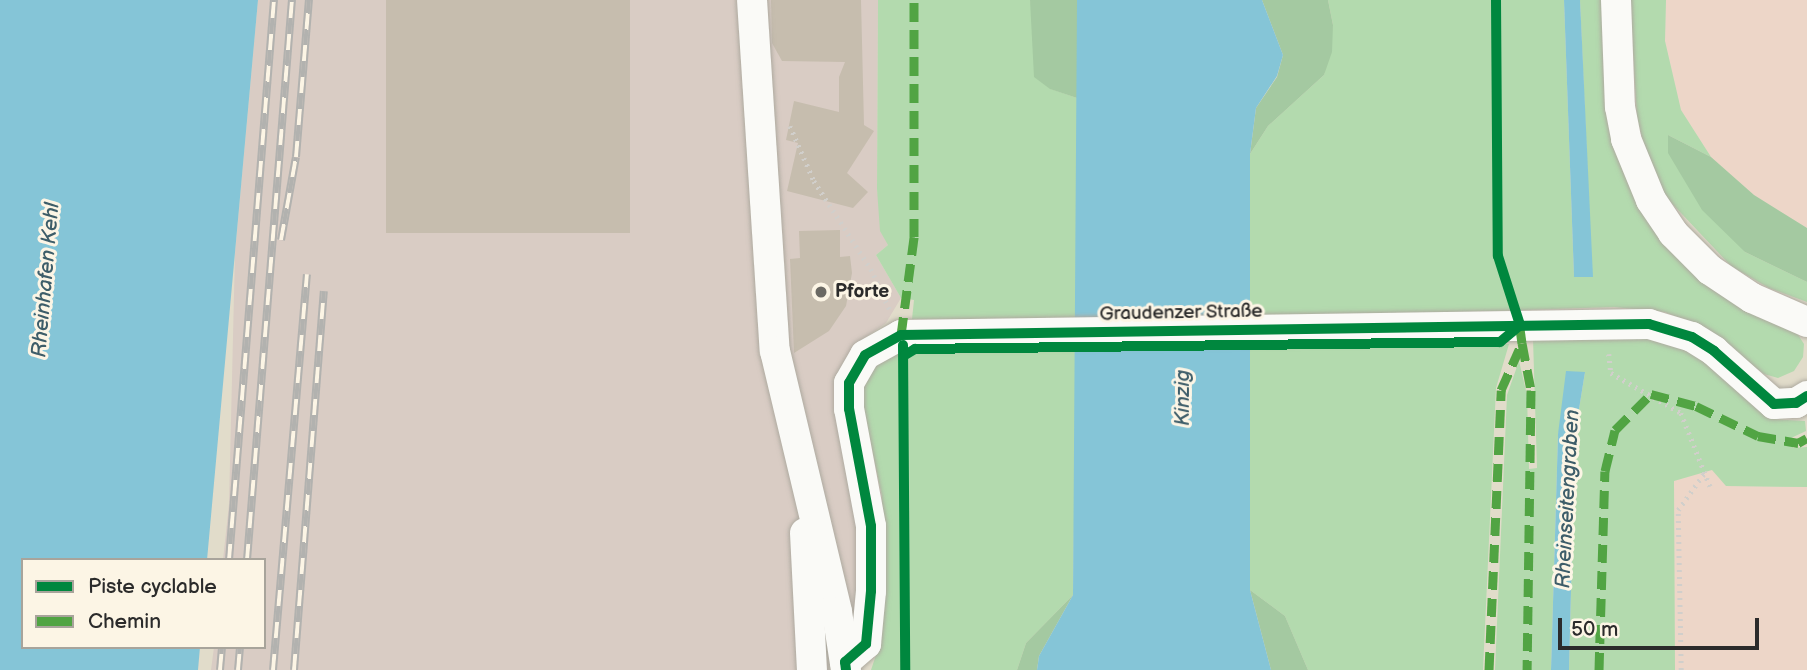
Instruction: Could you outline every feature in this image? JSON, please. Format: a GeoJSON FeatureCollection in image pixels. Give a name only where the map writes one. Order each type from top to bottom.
{"type":"FeatureCollection","features":[{"type":"Feature","properties":{"kind":"street"},"geometry":{"type":"LineString","coordinates":[[752,0],[775,351],[846,666]]}},
{"type":"Feature","properties":{"kind":"street"},"geometry":{"type":"LineString","coordinates":[[1616,0],[1620,107],[1626,139],[1651,200],[1674,233],[1710,270],[1752,298],[1807,322]]}},
{"type":"Feature","properties":{"kind":"street","name":"Graudenzer Straße"},"geometry":{"type":"LineString","coordinates":[[846,666],[866,644],[871,591],[871,526],[849,409],[849,383],[865,355],[908,335],[1649,324],[1692,337],[1714,351],[1774,404],[1796,403],[1807,396]]}},
{"type":"Feature","properties":{"kind":"street"},"geometry":{"type":"LineString","coordinates":[[805,481],[806,607],[812,670]]}},
{"type":"Feature","properties":{"kind":"path"},"geometry":{"type":"LineString","coordinates":[[786,117],[814,181],[871,270],[908,335]]}},
{"type":"Feature","properties":{"kind":"path"},"geometry":{"type":"LineString","coordinates":[[1612,354],[1611,373],[1681,413],[1710,486]]}},
{"type":"Feature","properties":{"kind":"path"},"geometry":{"type":"LineString","coordinates":[[1681,670],[1678,510],[1705,472]]}},
{"type":"Feature","properties":{"kind":"shaded area"},"geometry":{"type":"Polygon","coordinates":[[[258,0],[878,0],[877,190],[888,245],[876,255],[901,298],[886,323],[856,344],[860,621],[828,659],[829,670],[211,670],[214,649],[266,649],[266,558],[223,558],[229,504],[235,253],[258,0]]]}},
{"type":"Feature","properties":{"kind":"shaded area"},"geometry":{"type":"Polygon","coordinates":[[[1666,0],[1807,0],[1807,228],[1754,195],[1711,157],[1681,110],[1665,41],[1666,0]]]}},
{"type":"Feature","properties":{"kind":"shaded area"},"geometry":{"type":"Polygon","coordinates":[[[1713,469],[1726,486],[1807,487],[1807,670],[1675,670],[1674,481],[1713,469]]]}},
{"type":"Feature","properties":{"kind":"green space"},"geometry":{"type":"Polygon","coordinates":[[[878,0],[1030,0],[1051,89],[1080,99],[1073,595],[1026,643],[1017,670],[871,670],[880,643],[882,496],[860,394],[866,375],[883,354],[960,349],[959,319],[912,319],[914,300],[901,298],[876,255],[888,245],[880,231],[877,189],[878,0]]]}},
{"type":"Feature","properties":{"kind":"green space"},"geometry":{"type":"Polygon","coordinates":[[[1030,0],[1077,0],[1080,99],[1050,89],[1034,77],[1030,0]]]}},
{"type":"Feature","properties":{"kind":"green space"},"geometry":{"type":"Polygon","coordinates":[[[1262,0],[1328,0],[1333,25],[1332,52],[1324,75],[1268,126],[1250,154],[1256,108],[1277,77],[1283,55],[1262,0]]]}},
{"type":"Feature","properties":{"kind":"green space"},"geometry":{"type":"Polygon","coordinates":[[[1328,0],[1564,0],[1574,277],[1592,277],[1580,0],[1603,0],[1607,107],[1638,202],[1795,330],[1804,344],[1803,357],[1794,371],[1778,378],[1764,374],[1700,327],[1665,312],[1614,307],[1466,312],[1466,344],[1509,344],[1496,388],[1483,670],[1308,670],[1285,616],[1250,590],[1250,154],[1268,126],[1324,75],[1333,25],[1328,0]]]}},
{"type":"Feature","properties":{"kind":"green space"},"geometry":{"type":"Polygon","coordinates":[[[1630,0],[1666,0],[1665,41],[1681,110],[1711,157],[1668,135],[1745,252],[1807,282],[1807,302],[1769,288],[1731,266],[1664,195],[1646,154],[1637,117],[1630,0]]]}},
{"type":"Feature","properties":{"kind":"green space"},"geometry":{"type":"Polygon","coordinates":[[[1668,135],[1711,157],[1754,195],[1807,228],[1807,282],[1745,252],[1702,210],[1668,153],[1668,135]]]}},
{"type":"Feature","properties":{"kind":"green space"},"geometry":{"type":"Polygon","coordinates":[[[1638,332],[1675,344],[1706,362],[1771,419],[1805,421],[1806,431],[1791,438],[1793,448],[1807,447],[1807,487],[1726,486],[1712,470],[1674,481],[1675,670],[1569,670],[1575,434],[1585,372],[1558,434],[1551,670],[1495,670],[1507,395],[1519,361],[1527,395],[1529,469],[1537,468],[1533,339],[1638,332]]]}},
{"type":"Feature","properties":{"kind":"green space"},"geometry":{"type":"Polygon","coordinates":[[[1250,590],[1285,616],[1308,670],[1271,670],[1250,590]]]}},
{"type":"Feature","properties":{"kind":"green space"},"geometry":{"type":"Polygon","coordinates":[[[1073,595],[1039,656],[1037,670],[1017,670],[1026,643],[1073,595]]]}},
{"type":"Feature","properties":{"kind":"water","name":"Rheinhafen Kehl"},"geometry":{"type":"Polygon","coordinates":[[[0,0],[258,0],[207,558],[21,558],[21,649],[200,649],[198,670],[0,670],[0,0]]]}},
{"type":"Feature","properties":{"kind":"water","name":"Kinzig"},"geometry":{"type":"Polygon","coordinates":[[[1077,0],[1262,0],[1283,55],[1277,76],[1256,108],[1250,154],[1250,590],[1271,670],[1037,670],[1039,656],[1073,595],[1077,0]]]}},
{"type":"Feature","properties":{"kind":"water"},"geometry":{"type":"Polygon","coordinates":[[[1564,0],[1580,0],[1593,277],[1574,277],[1564,0]]]}},
{"type":"Feature","properties":{"kind":"water","name":"Rheinseitengraben"},"geometry":{"type":"Polygon","coordinates":[[[1566,371],[1585,372],[1575,434],[1569,670],[1551,670],[1558,434],[1566,371]]]}},
{"type":"Feature","properties":{"kind":"building"},"geometry":{"type":"Polygon","coordinates":[[[386,0],[630,0],[630,233],[386,233],[386,0]]]}},
{"type":"Feature","properties":{"kind":"building"},"geometry":{"type":"Polygon","coordinates":[[[771,0],[861,0],[864,125],[874,131],[847,173],[868,192],[853,208],[787,191],[798,143],[786,140],[794,101],[839,112],[839,77],[845,62],[782,61],[772,43],[771,0]]]}},
{"type":"Feature","properties":{"kind":"building","name":"Pforte"},"geometry":{"type":"Polygon","coordinates":[[[840,230],[840,257],[850,256],[852,273],[846,306],[829,331],[794,353],[790,259],[800,258],[799,231],[840,230]]]}},
{"type":"Feature","properties":{"kind":"railway"},"geometry":{"type":"LineString","coordinates":[[229,558],[274,0]]}},
{"type":"Feature","properties":{"kind":"railway"},"geometry":{"type":"LineString","coordinates":[[247,558],[292,0]]}},
{"type":"Feature","properties":{"kind":"railway"},"geometry":{"type":"LineString","coordinates":[[281,240],[296,157],[309,0]]}},
{"type":"Feature","properties":{"kind":"railway"},"geometry":{"type":"LineString","coordinates":[[273,670],[307,274]]}},
{"type":"Feature","properties":{"kind":"railway"},"geometry":{"type":"LineString","coordinates":[[294,670],[324,291]]}},
{"type":"Feature","properties":{"kind":"railway"},"geometry":{"type":"LineString","coordinates":[[220,670],[222,649]]}},
{"type":"Feature","properties":{"kind":"railway"},"geometry":{"type":"LineString","coordinates":[[238,670],[240,649]]}},
{"type":"Feature","properties":{"kind":"marked path"},"geometry":{"type":"LineString","coordinates":[[901,335],[914,237],[914,0]]}},
{"type":"Feature","properties":{"kind":"marked path"},"geometry":{"type":"LineString","coordinates":[[1489,670],[1501,390],[1522,343],[1519,322]]}},
{"type":"Feature","properties":{"kind":"marked path"},"geometry":{"type":"LineString","coordinates":[[1522,343],[1531,390],[1527,670]]}},
{"type":"Feature","properties":{"kind":"marked path"},"geometry":{"type":"LineString","coordinates":[[1599,670],[1605,471],[1615,430],[1651,394],[1696,406],[1758,436],[1798,443],[1807,438]]}},
{"type":"Feature","properties":{"kind":"cycle path"},"geometry":{"type":"LineString","coordinates":[[1496,0],[1498,256],[1520,325]]}},
{"type":"Feature","properties":{"kind":"cycle path"},"geometry":{"type":"LineString","coordinates":[[846,670],[845,662],[866,644],[871,591],[871,526],[849,409],[849,383],[865,355],[901,335],[1649,324],[1692,337],[1714,351],[1774,404],[1796,403],[1807,396]]}},
{"type":"Feature","properties":{"kind":"cycle path"},"geometry":{"type":"LineString","coordinates":[[905,355],[915,349],[1500,342],[1520,325]]}},
{"type":"Feature","properties":{"kind":"cycle path"},"geometry":{"type":"LineString","coordinates":[[903,345],[905,670]]}},
{"type":"Feature","properties":{"kind":"place","name":"Pforte"},"geometry":{"type":"Point","coordinates":[821,292]}}]}
